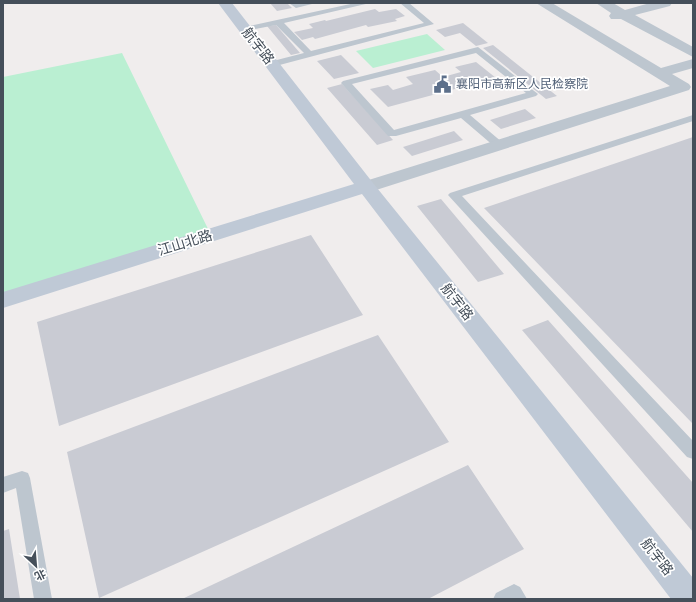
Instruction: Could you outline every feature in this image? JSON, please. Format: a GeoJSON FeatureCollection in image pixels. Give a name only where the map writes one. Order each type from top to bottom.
{"type":"FeatureCollection","features":[{"type":"Feature","properties":{"kind":"street","name":"航宇路"},"geometry":{"type":"LineString","coordinates":[[225,3],[366,186],[690,599]]}},
{"type":"Feature","properties":{"kind":"street"},"geometry":{"type":"LineString","coordinates":[[604,3],[693,53]]}},
{"type":"Feature","properties":{"kind":"street"},"geometry":{"type":"LineString","coordinates":[[593,23],[665,3]]}},
{"type":"Feature","properties":{"kind":"street"},"geometry":{"type":"LineString","coordinates":[[366,186],[683,87],[659,73],[593,23],[552,4]]}},
{"type":"Feature","properties":{"kind":"street"},"geometry":{"type":"LineString","coordinates":[[659,73],[693,63]]}},
{"type":"Feature","properties":{"kind":"street","name":"江山北路"},"geometry":{"type":"LineString","coordinates":[[3,300],[366,186]]}},
{"type":"Feature","properties":{"kind":"lane"},"geometry":{"type":"LineString","coordinates":[[293,3],[296,6],[312,3]]}},
{"type":"Feature","properties":{"kind":"lane"},"geometry":{"type":"LineString","coordinates":[[245,29],[366,3]]}},
{"type":"Feature","properties":{"kind":"lane"},"geometry":{"type":"LineString","coordinates":[[272,64],[430,24],[404,3]]}},
{"type":"Feature","properties":{"kind":"lane"},"geometry":{"type":"LineString","coordinates":[[278,22],[310,55]]}},
{"type":"Feature","properties":{"kind":"lane"},"geometry":{"type":"LineString","coordinates":[[478,50],[533,94],[463,114],[392,134],[346,83],[478,50]]}},
{"type":"Feature","properties":{"kind":"lane"},"geometry":{"type":"LineString","coordinates":[[463,114],[499,145]]}},
{"type":"Feature","properties":{"kind":"lane"},"geometry":{"type":"LineString","coordinates":[[693,118],[454,195],[693,452]]}},
{"type":"Feature","properties":{"kind":"lane"},"geometry":{"type":"LineString","coordinates":[[3,485],[22,478],[43,599]]}},
{"type":"Feature","properties":{"kind":"lane"},"geometry":{"type":"LineString","coordinates":[[502,599],[514,593],[518,599]]}},
{"type":"Feature","properties":{"kind":"green space"},"geometry":{"type":"Polygon","coordinates":[[[427,34],[445,50],[373,68],[356,51],[427,34]]]}},
{"type":"Feature","properties":{"kind":"green space"},"geometry":{"type":"Polygon","coordinates":[[[122,53],[211,235],[3,300],[3,77],[122,53]]]}},
{"type":"Feature","properties":{"kind":"building"},"geometry":{"type":"Polygon","coordinates":[[[270,3],[287,3],[292,8],[277,11],[270,3]]]}},
{"type":"Feature","properties":{"kind":"building"},"geometry":{"type":"Polygon","coordinates":[[[375,9],[379,12],[396,9],[405,16],[395,19],[397,21],[368,27],[366,25],[315,39],[313,37],[302,40],[294,32],[313,28],[309,24],[375,9]]]}},
{"type":"Feature","properties":{"kind":"building"},"geometry":{"type":"Polygon","coordinates":[[[463,23],[488,43],[476,46],[460,33],[445,37],[436,30],[463,23]]]}},
{"type":"Feature","properties":{"kind":"building"},"geometry":{"type":"Polygon","coordinates":[[[276,25],[300,53],[291,55],[267,26],[276,25]]]}},
{"type":"Feature","properties":{"kind":"building"},"geometry":{"type":"Polygon","coordinates":[[[493,45],[557,96],[546,99],[483,48],[493,45]]]}},
{"type":"Feature","properties":{"kind":"building"},"geometry":{"type":"Polygon","coordinates":[[[341,55],[359,73],[334,79],[317,61],[341,55]]]}},
{"type":"Feature","properties":{"kind":"building","name":"襄阳市高新区人民检察院"},"geometry":{"type":"Polygon","coordinates":[[[476,62],[496,78],[388,107],[370,89],[388,85],[393,90],[413,84],[406,77],[435,70],[443,77],[461,72],[455,67],[476,62]]]}},
{"type":"Feature","properties":{"kind":"building"},"geometry":{"type":"Polygon","coordinates":[[[342,84],[393,140],[377,145],[327,88],[342,84]]]}},
{"type":"Feature","properties":{"kind":"building"},"geometry":{"type":"Polygon","coordinates":[[[525,109],[536,118],[501,129],[490,120],[525,109]]]}},
{"type":"Feature","properties":{"kind":"building"},"geometry":{"type":"Polygon","coordinates":[[[454,131],[463,140],[412,156],[403,147],[454,131]]]}},
{"type":"Feature","properties":{"kind":"building"},"geometry":{"type":"Polygon","coordinates":[[[693,137],[693,424],[484,208],[693,137]]]}},
{"type":"Feature","properties":{"kind":"building"},"geometry":{"type":"Polygon","coordinates":[[[441,199],[504,274],[478,282],[417,206],[441,199]]]}},
{"type":"Feature","properties":{"kind":"building"},"geometry":{"type":"Polygon","coordinates":[[[311,235],[363,315],[59,426],[37,322],[311,235]]]}},
{"type":"Feature","properties":{"kind":"building"},"geometry":{"type":"Polygon","coordinates":[[[548,320],[693,483],[693,532],[522,330],[548,320]]]}},
{"type":"Feature","properties":{"kind":"building"},"geometry":{"type":"Polygon","coordinates":[[[378,335],[449,442],[99,598],[67,452],[378,335]]]}},
{"type":"Feature","properties":{"kind":"building"},"geometry":{"type":"Polygon","coordinates":[[[468,465],[524,549],[428,599],[182,599],[468,465]]]}},
{"type":"Feature","properties":{"kind":"building"},"geometry":{"type":"Polygon","coordinates":[[[9,529],[20,599],[3,599],[3,531],[9,529]]]}},
{"type":"Feature","properties":{"kind":"place","name":"襄阳市高新区人民检察院"},"geometry":{"type":"Point","coordinates":[443,84]}}]}
